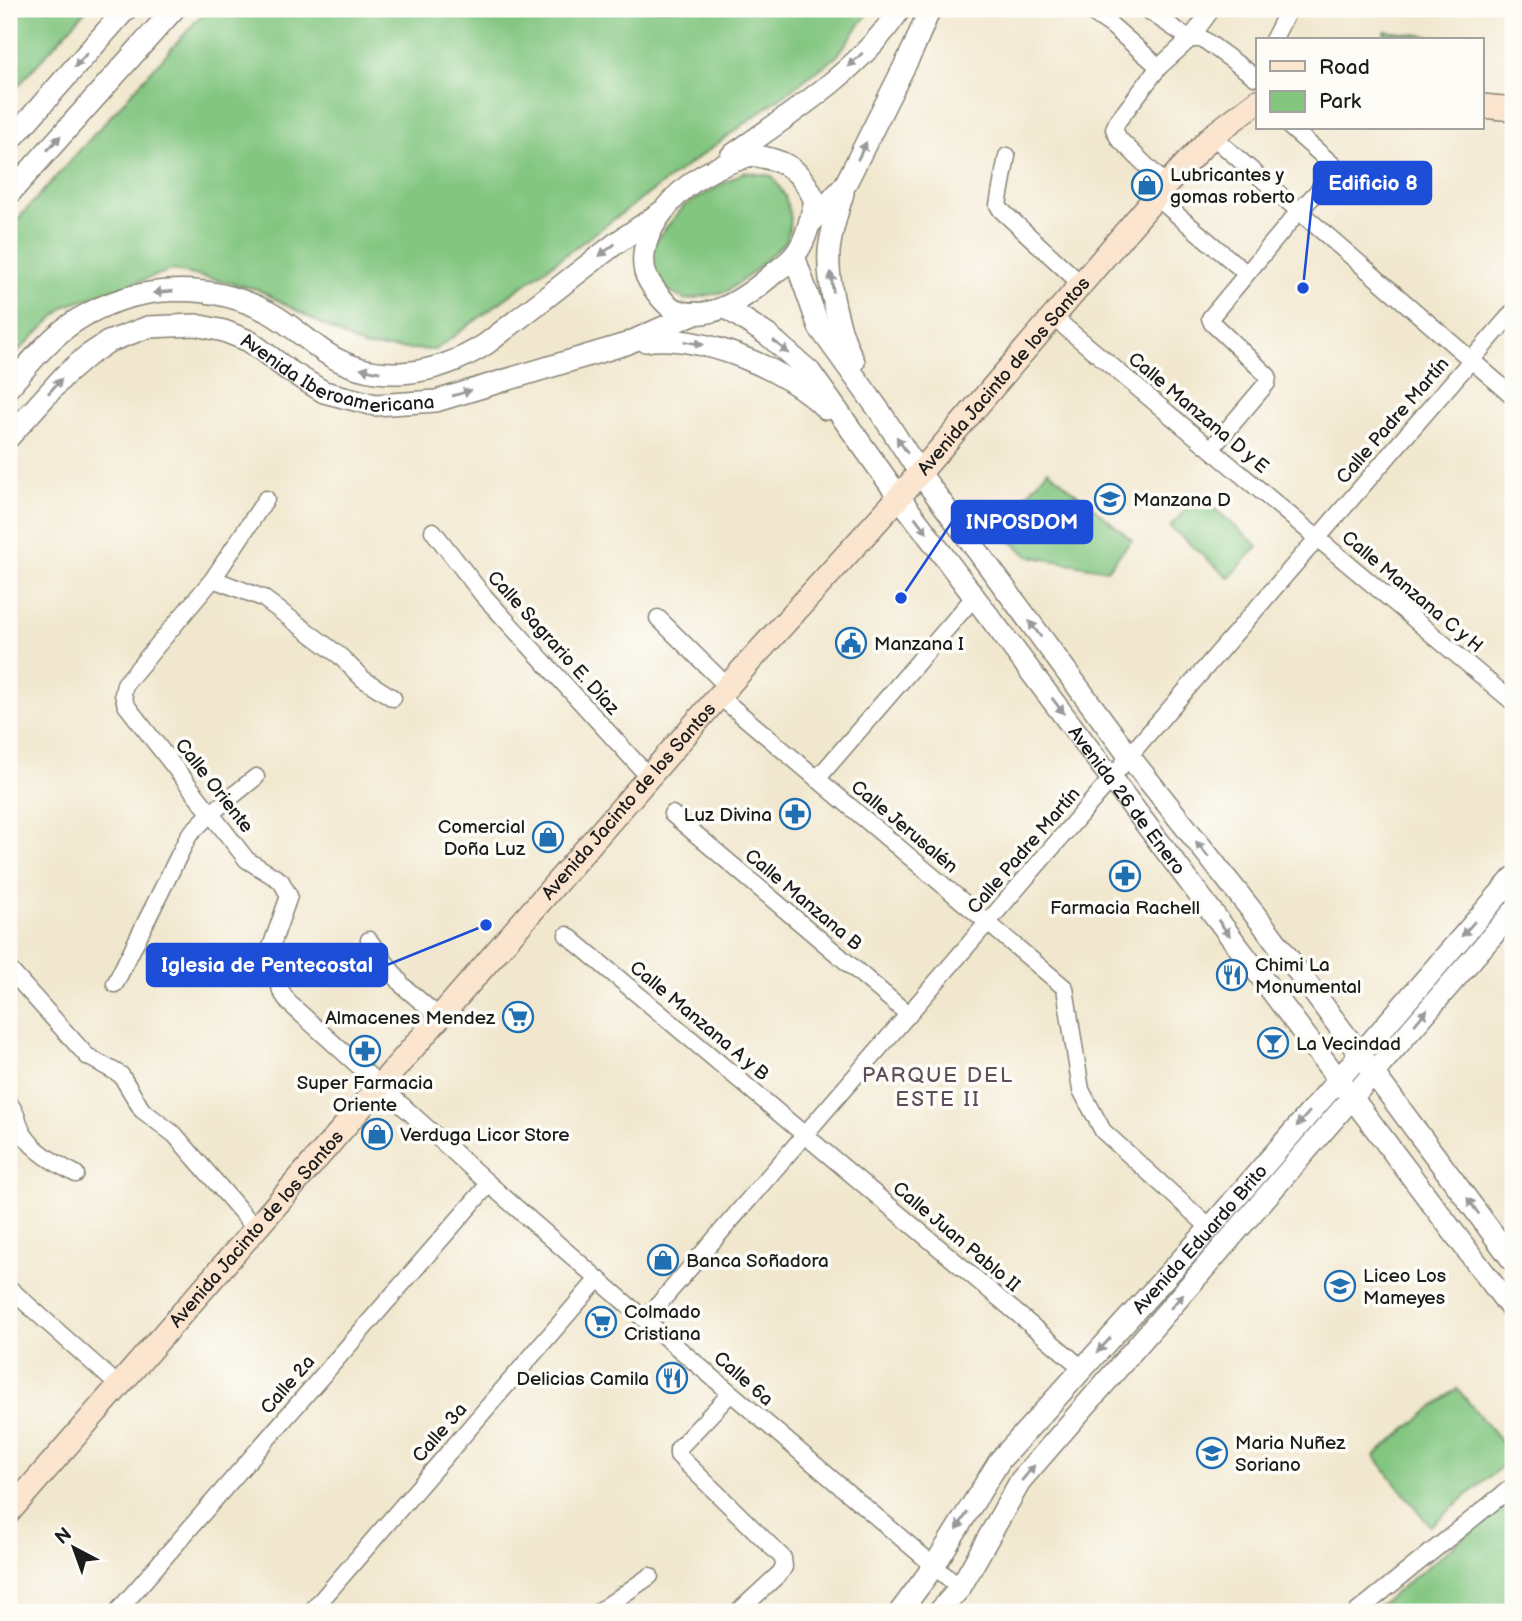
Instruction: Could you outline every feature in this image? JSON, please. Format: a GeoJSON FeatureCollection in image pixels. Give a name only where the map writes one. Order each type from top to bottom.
{"type":"FeatureCollection","features":[{"type":"Feature","properties":{"kind":"main road","name":"Avenida Jacinto de los Santos"},"geometry":{"type":"LineString","coordinates":[[10,1508],[723,691],[899,497],[1161,191],[1212,136],[1256,103]]}},
{"type":"Feature","properties":{"kind":"main road"},"geometry":{"type":"LineString","coordinates":[[1484,106],[1513,110]]}},
{"type":"Feature","properties":{"kind":"street"},"geometry":{"type":"LineString","coordinates":[[9,142],[126,9]]}},
{"type":"Feature","properties":{"kind":"street"},"geometry":{"type":"LineString","coordinates":[[9,194],[174,9]]}},
{"type":"Feature","properties":{"kind":"street"},"geometry":{"type":"LineString","coordinates":[[709,171],[751,155],[775,159],[791,167],[807,184],[815,201],[808,226],[794,256],[761,285],[725,307],[695,313],[672,308],[647,281],[643,260],[646,240],[663,211],[709,171],[828,84],[876,40],[900,9]]}},
{"type":"Feature","properties":{"kind":"street"},"geometry":{"type":"LineString","coordinates":[[881,413],[846,345],[836,318],[829,255],[832,226],[845,185],[930,9]]}},
{"type":"Feature","properties":{"kind":"street"},"geometry":{"type":"LineString","coordinates":[[1087,9],[1111,25],[1159,67]]}},
{"type":"Feature","properties":{"kind":"street"},"geometry":{"type":"LineString","coordinates":[[1146,9],[1190,38],[1203,39],[1256,76]]}},
{"type":"Feature","properties":{"kind":"street"},"geometry":{"type":"LineString","coordinates":[[1213,9],[1190,38],[1159,67],[1116,122],[1114,129],[1161,191],[1246,273]]}},
{"type":"Feature","properties":{"kind":"street"},"geometry":{"type":"LineString","coordinates":[[1274,38],[1289,9]]}},
{"type":"Feature","properties":{"kind":"street"},"geometry":{"type":"LineString","coordinates":[[1211,449],[1266,383],[1268,376],[1212,324],[1210,318],[1299,211],[1335,174],[1336,169],[1293,130]]}},
{"type":"Feature","properties":{"kind":"street"},"geometry":{"type":"LineString","coordinates":[[1212,136],[1513,396]]}},
{"type":"Feature","properties":{"kind":"street"},"geometry":{"type":"LineString","coordinates":[[1007,156],[998,205],[1082,284]]}},
{"type":"Feature","properties":{"kind":"street"},"geometry":{"type":"LineString","coordinates":[[808,226],[845,185]]}},
{"type":"Feature","properties":{"kind":"street","name":"Avenida Iberoamericana"},"geometry":{"type":"LineString","coordinates":[[9,387],[53,339],[76,321],[122,299],[154,292],[187,290],[216,293],[247,302],[289,325],[327,354],[364,370],[392,374],[418,373],[437,368],[469,356],[615,244],[663,211]]}},
{"type":"Feature","properties":{"kind":"street","name":"Avenida 26 de Enero"},"geometry":{"type":"LineString","coordinates":[[794,256],[819,327],[881,413],[919,472],[1129,757],[1268,930],[1513,1261]]}},
{"type":"Feature","properties":{"kind":"street","name":"Avenida 26 de Enero"},"geometry":{"type":"LineString","coordinates":[[725,307],[769,336],[810,372],[899,497],[1513,1311]]}},
{"type":"Feature","properties":{"kind":"street","name":"Calle Padre Martín"},"geometry":{"type":"LineString","coordinates":[[645,1320],[1513,312]]}},
{"type":"Feature","properties":{"kind":"street","name":"Avenida Iberoamericana"},"geometry":{"type":"LineString","coordinates":[[9,437],[64,376],[87,356],[108,342],[148,327],[196,324],[224,331],[249,341],[324,392],[375,405],[436,401],[626,344],[695,313]]}},
{"type":"Feature","properties":{"kind":"street","name":"Calle Manzana D y E"},"geometry":{"type":"LineString","coordinates":[[1053,317],[1318,539]]}},
{"type":"Feature","properties":{"kind":"street"},"geometry":{"type":"LineString","coordinates":[[626,344],[661,338],[699,342],[749,359],[812,394],[864,449]]}},
{"type":"Feature","properties":{"kind":"street","name":"Calle Oriente"},"geometry":{"type":"LineString","coordinates":[[266,499],[213,579],[125,684],[124,694],[127,705],[247,860],[281,881],[288,889],[289,896],[271,947],[281,991],[289,1003],[380,1084]]}},
{"type":"Feature","properties":{"kind":"street","name":"Calle Sagrario E. Díaz"},"geometry":{"type":"LineString","coordinates":[[433,531],[482,594],[649,777]]}},
{"type":"Feature","properties":{"kind":"street","name":"Calle Manzana C y H"},"geometry":{"type":"LineString","coordinates":[[1318,539],[1513,702]]}},
{"type":"Feature","properties":{"kind":"street"},"geometry":{"type":"LineString","coordinates":[[213,579],[262,598],[340,656],[363,679],[393,698]]}},
{"type":"Feature","properties":{"kind":"street"},"geometry":{"type":"LineString","coordinates":[[817,779],[975,596]]}},
{"type":"Feature","properties":{"kind":"street","name":"Calle Jerusalén"},"geometry":{"type":"LineString","coordinates":[[658,618],[723,691],[817,779],[1065,988],[1081,1090],[1103,1131],[1210,1228]]}},
{"type":"Feature","properties":{"kind":"street"},"geometry":{"type":"LineString","coordinates":[[115,984],[189,835],[210,814],[256,777]]}},
{"type":"Feature","properties":{"kind":"street","name":"Calle Manzana B"},"geometry":{"type":"LineString","coordinates":[[672,814],[909,1015]]}},
{"type":"Feature","properties":{"kind":"street","name":"Avenida Eduardo Brito"},"geometry":{"type":"LineString","coordinates":[[900,1612],[934,1566],[1000,1460],[1210,1228],[1513,878]]}},
{"type":"Feature","properties":{"kind":"street","name":"Avenida Eduardo Brito"},"geometry":{"type":"LineString","coordinates":[[939,1612],[960,1588],[1021,1480],[1513,912]]}},
{"type":"Feature","properties":{"kind":"street","name":"Calle Manzana A y B"},"geometry":{"type":"LineString","coordinates":[[567,936],[805,1137]]}},
{"type":"Feature","properties":{"kind":"street"},"geometry":{"type":"LineString","coordinates":[[369,940],[397,979],[439,1017]]}},
{"type":"Feature","properties":{"kind":"street"},"geometry":{"type":"LineString","coordinates":[[9,969],[87,1056],[121,1075],[142,1110],[175,1135],[256,1229]]}},
{"type":"Feature","properties":{"kind":"street","name":"Calle 6a"},"geometry":{"type":"LineString","coordinates":[[380,1084],[489,1184],[730,1394],[960,1588]]}},
{"type":"Feature","properties":{"kind":"street"},"geometry":{"type":"LineString","coordinates":[[9,1103],[17,1113],[14,1132],[57,1164],[76,1174]]}},
{"type":"Feature","properties":{"kind":"street","name":"Calle Juan Pablo II"},"geometry":{"type":"LineString","coordinates":[[805,1137],[1082,1368]]}},
{"type":"Feature","properties":{"kind":"street","name":"Calle 2a"},"geometry":{"type":"LineString","coordinates":[[117,1612],[489,1184]]}},
{"type":"Feature","properties":{"kind":"street","name":"Calle 3a"},"geometry":{"type":"LineString","coordinates":[[311,1612],[598,1279]]}},
{"type":"Feature","properties":{"kind":"street"},"geometry":{"type":"LineString","coordinates":[[9,1288],[119,1386]]}},
{"type":"Feature","properties":{"kind":"street"},"geometry":{"type":"LineString","coordinates":[[730,1394],[678,1449],[678,1455],[783,1558],[784,1567],[780,1573],[738,1612]]}},
{"type":"Feature","properties":{"kind":"street"},"geometry":{"type":"LineString","coordinates":[[1357,1612],[1513,1486]]}},
{"type":"Feature","properties":{"kind":"street"},"geometry":{"type":"LineString","coordinates":[[598,1612],[650,1576]]}},
{"type":"Feature","properties":{"kind":"green space"},"geometry":{"type":"Polygon","coordinates":[[[9,9],[87,9],[9,96],[9,9]]]}},
{"type":"Feature","properties":{"kind":"green space"},"geometry":{"type":"Polygon","coordinates":[[[207,9],[871,9],[837,56],[435,350],[364,347],[257,289],[172,270],[66,306],[9,360],[9,229],[207,9]]]}},
{"type":"Feature","properties":{"kind":"green space"},"geometry":{"type":"Polygon","coordinates":[[[1385,31],[1446,38],[1384,38],[1385,31]]]}},
{"type":"Feature","properties":{"kind":"green space"},"geometry":{"type":"Polygon","coordinates":[[[744,172],[772,176],[785,196],[791,219],[787,240],[751,274],[727,291],[686,300],[672,293],[661,282],[651,262],[651,246],[684,206],[744,172]]]}},
{"type":"Feature","properties":{"kind":"green space"},"geometry":{"type":"Polygon","coordinates":[[[1048,470],[1132,540],[1107,570],[1028,556],[998,529],[1048,470]]]}},
{"type":"Feature","properties":{"kind":"green space"},"geometry":{"type":"Polygon","coordinates":[[[1199,495],[1258,546],[1229,578],[1170,527],[1199,495]]]}},
{"type":"Feature","properties":{"kind":"green space"},"geometry":{"type":"Polygon","coordinates":[[[1457,1388],[1513,1457],[1430,1526],[1374,1456],[1457,1388]]]}},
{"type":"Feature","properties":{"kind":"green space"},"geometry":{"type":"Polygon","coordinates":[[[1513,1498],[1513,1612],[1371,1612],[1513,1498]]]}},
{"type":"Feature","properties":{"kind":"place","name":"Lubricantes y gomas roberto"},"geometry":{"type":"Point","coordinates":[1147,185]}},
{"type":"Feature","properties":{"kind":"place","name":"Edificio 8"},"geometry":{"type":"Point","coordinates":[1303,288]}},
{"type":"Feature","properties":{"kind":"place","name":"Manzana D"},"geometry":{"type":"Point","coordinates":[1110,499]}},
{"type":"Feature","properties":{"kind":"place","name":"INPOSDOM"},"geometry":{"type":"Point","coordinates":[901,598]}},
{"type":"Feature","properties":{"kind":"place","name":"Manzana I"},"geometry":{"type":"Point","coordinates":[851,643]}},
{"type":"Feature","properties":{"kind":"place","name":"Luz Divina"},"geometry":{"type":"Point","coordinates":[795,814]}},
{"type":"Feature","properties":{"kind":"place","name":"Comercial Doña Luz"},"geometry":{"type":"Point","coordinates":[548,837]}},
{"type":"Feature","properties":{"kind":"place","name":"Farmacia Rachell"},"geometry":{"type":"Point","coordinates":[1125,876]}},
{"type":"Feature","properties":{"kind":"place","name":"Iglesia de Pentecostal"},"geometry":{"type":"Point","coordinates":[486,925]}},
{"type":"Feature","properties":{"kind":"place","name":"Chimi La Monumental"},"geometry":{"type":"Point","coordinates":[1232,975]}},
{"type":"Feature","properties":{"kind":"place","name":"Almacenes Mendez"},"geometry":{"type":"Point","coordinates":[518,1017]}},
{"type":"Feature","properties":{"kind":"place","name":"La Vecindad"},"geometry":{"type":"Point","coordinates":[1273,1043]}},
{"type":"Feature","properties":{"kind":"place","name":"Super Farmacia Oriente"},"geometry":{"type":"Point","coordinates":[365,1051]}},
{"type":"Feature","properties":{"kind":"place","name":"Verduga Licor Store"},"geometry":{"type":"Point","coordinates":[377,1134]}},
{"type":"Feature","properties":{"kind":"place","name":"Banca Soñadora"},"geometry":{"type":"Point","coordinates":[663,1260]}},
{"type":"Feature","properties":{"kind":"place","name":"Liceo Los Mameyes"},"geometry":{"type":"Point","coordinates":[1340,1286]}},
{"type":"Feature","properties":{"kind":"place","name":"Colmado Cristiana"},"geometry":{"type":"Point","coordinates":[601,1322]}},
{"type":"Feature","properties":{"kind":"place","name":"Delicias Camila"},"geometry":{"type":"Point","coordinates":[672,1378]}},
{"type":"Feature","properties":{"kind":"place","name":"Maria Nuñez Soriano"},"geometry":{"type":"Point","coordinates":[1212,1453]}},
{"type":"Feature","properties":{"kind":"district","name":"PARQUE DEL ESTE II"},"geometry":{"type":"Point","coordinates":[938,1087]}}]}
